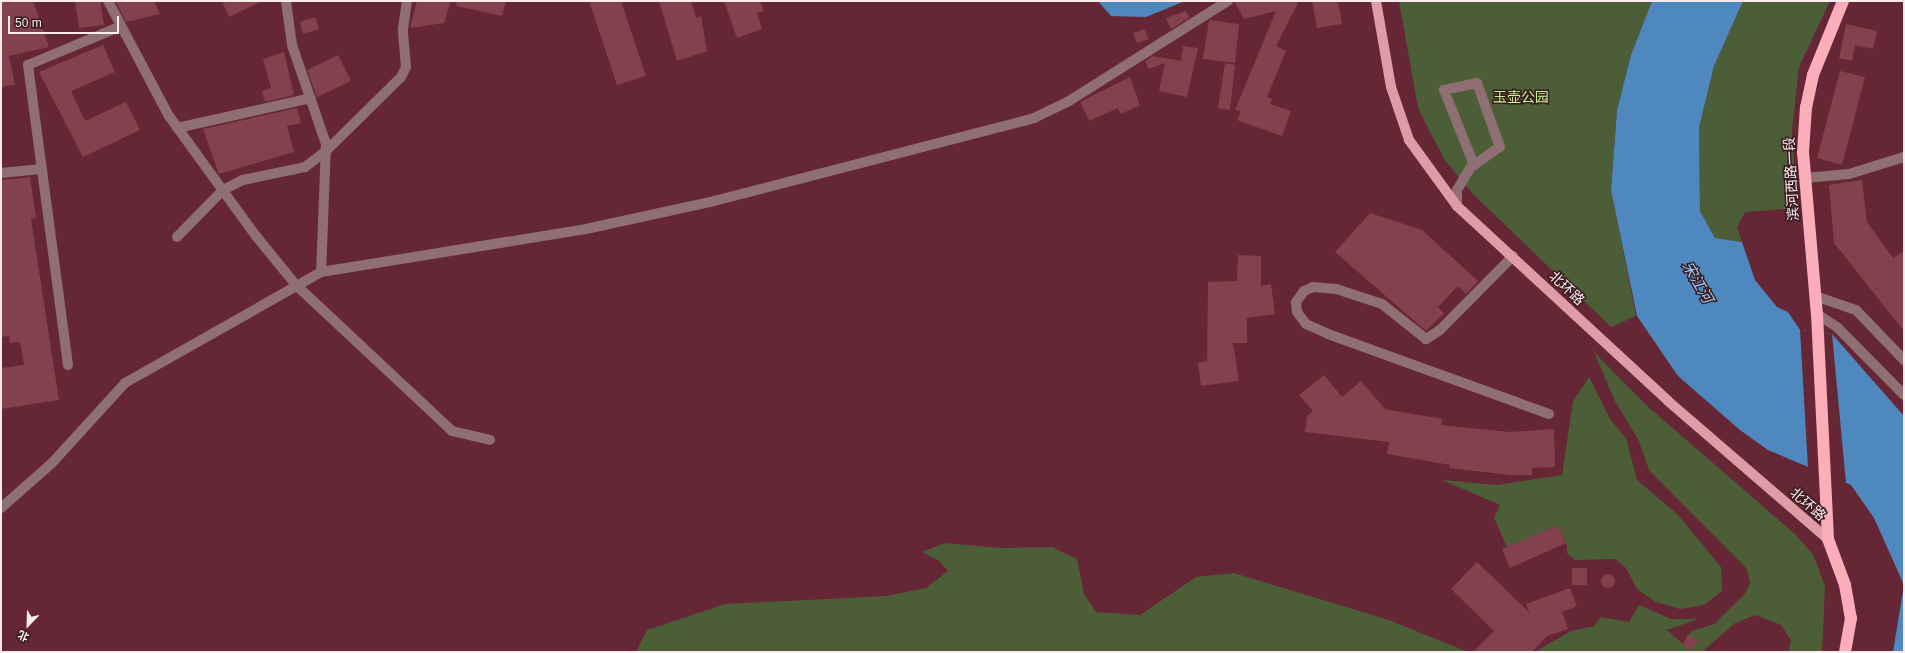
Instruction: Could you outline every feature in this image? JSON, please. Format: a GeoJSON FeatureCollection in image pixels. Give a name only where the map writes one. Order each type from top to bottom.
{"type":"FeatureCollection","features":[{"type":"Feature","properties":{"kind":"highway","name":"滨河西路一段"},"geometry":{"type":"LineString","coordinates":[[1842,1],[1822,46],[1806,107],[1805,178],[1816,296],[1828,539],[1845,585],[1851,618],[1845,652]]}},
{"type":"Feature","properties":{"kind":"main road","name":"北环路"},"geometry":{"type":"LineString","coordinates":[[1376,1],[1391,87],[1409,140],[1457,206],[1513,256],[1668,401],[1828,539]]}},
{"type":"Feature","properties":{"kind":"street"},"geometry":{"type":"LineString","coordinates":[[108,1],[119,27],[177,128],[296,285],[452,431],[490,440]]}},
{"type":"Feature","properties":{"kind":"street"},"geometry":{"type":"LineString","coordinates":[[286,1],[292,45],[311,98],[326,151],[321,272]]}},
{"type":"Feature","properties":{"kind":"street"},"geometry":{"type":"LineString","coordinates":[[177,237],[223,190],[243,180],[305,167],[326,151],[401,77],[406,67],[403,29],[407,1]]}},
{"type":"Feature","properties":{"kind":"street"},"geometry":{"type":"LineString","coordinates":[[1,508],[52,463],[125,383],[321,272],[586,229],[714,201],[1034,118],[1069,101],[1228,1]]}},
{"type":"Feature","properties":{"kind":"street"},"geometry":{"type":"LineString","coordinates":[[68,366],[28,65],[119,27]]}},
{"type":"Feature","properties":{"kind":"street"},"geometry":{"type":"LineString","coordinates":[[1457,206],[1457,190],[1474,165],[1500,147],[1477,83],[1444,90],[1474,165]]}},
{"type":"Feature","properties":{"kind":"street"},"geometry":{"type":"LineString","coordinates":[[177,128],[311,98]]}},
{"type":"Feature","properties":{"kind":"street"},"geometry":{"type":"LineString","coordinates":[[1805,178],[1849,174],[1904,157]]}},
{"type":"Feature","properties":{"kind":"street"},"geometry":{"type":"LineString","coordinates":[[1,173],[41,169]]}},
{"type":"Feature","properties":{"kind":"street"},"geometry":{"type":"LineString","coordinates":[[1513,256],[1440,330],[1426,338],[1387,307],[1336,288],[1313,287],[1304,291],[1296,302],[1297,312],[1306,324],[1328,334],[1548,414]]}},
{"type":"Feature","properties":{"kind":"street"},"geometry":{"type":"LineString","coordinates":[[1816,296],[1856,310],[1904,360]]}},
{"type":"Feature","properties":{"kind":"street"},"geometry":{"type":"LineString","coordinates":[[1817,314],[1837,327],[1904,395]]}},
{"type":"Feature","properties":{"kind":"green space","name":"玉壶公园"},"geometry":{"type":"Polygon","coordinates":[[[1399,1],[1652,1],[1631,55],[1617,110],[1611,189],[1636,316],[1611,327],[1474,195],[1444,159],[1418,108],[1399,1]]]}},
{"type":"Feature","properties":{"kind":"green space"},"geometry":{"type":"Polygon","coordinates":[[[1743,1],[1830,1],[1799,67],[1792,130],[1796,208],[1745,212],[1737,227],[1742,242],[1715,238],[1700,211],[1699,128],[1714,66],[1743,1]]]}},
{"type":"Feature","properties":{"kind":"green space"},"geometry":{"type":"Polygon","coordinates":[[[1594,352],[1646,405],[1796,535],[1814,556],[1825,587],[1822,652],[1788,652],[1791,640],[1781,625],[1755,615],[1735,623],[1702,652],[1535,652],[1571,631],[1594,626],[1601,617],[1629,622],[1639,605],[1671,619],[1698,619],[1667,630],[1691,651],[1688,635],[1692,631],[1714,624],[1745,594],[1750,583],[1747,569],[1649,470],[1639,441],[1615,401],[1594,352]]]}},
{"type":"Feature","properties":{"kind":"green space"},"geometry":{"type":"Polygon","coordinates":[[[1589,377],[1610,419],[1626,438],[1637,480],[1677,514],[1721,567],[1722,591],[1704,605],[1680,609],[1656,602],[1637,589],[1626,568],[1615,559],[1575,560],[1567,553],[1567,545],[1558,525],[1507,547],[1494,518],[1500,505],[1442,480],[1497,485],[1562,475],[1573,401],[1589,377]]]}},
{"type":"Feature","properties":{"kind":"green space"},"geometry":{"type":"Polygon","coordinates":[[[945,543],[1000,548],[1052,547],[1077,559],[1084,594],[1096,612],[1140,615],[1196,577],[1234,573],[1389,620],[1468,652],[636,652],[647,630],[725,604],[886,596],[926,588],[948,571],[939,561],[922,552],[945,543]]]}},
{"type":"Feature","properties":{"kind":"water"},"geometry":{"type":"Polygon","coordinates":[[[1098,1],[1185,1],[1146,17],[1111,16],[1098,1]]]}},
{"type":"Feature","properties":{"kind":"water","name":"宋江河"},"geometry":{"type":"Polygon","coordinates":[[[1652,1],[1743,1],[1714,66],[1699,128],[1700,211],[1715,238],[1742,242],[1755,280],[1777,307],[1788,312],[1800,330],[1832,334],[1904,416],[1904,585],[1874,518],[1851,485],[1768,450],[1740,430],[1678,376],[1637,316],[1611,190],[1617,110],[1631,55],[1652,1]]]}},
{"type":"Feature","properties":{"kind":"water"},"geometry":{"type":"Polygon","coordinates":[[[1904,585],[1904,652],[1893,652],[1904,585]]]}},
{"type":"Feature","properties":{"kind":"pier"},"geometry":{"type":"Polygon","coordinates":[[[1800,330],[1832,334],[1846,483],[1808,468],[1800,330]]]}},
{"type":"Feature","properties":{"kind":"building"},"geometry":{"type":"Polygon","coordinates":[[[1,1],[33,1],[49,47],[9,56],[15,85],[1,87],[1,1]]]}},
{"type":"Feature","properties":{"kind":"building"},"geometry":{"type":"Polygon","coordinates":[[[75,1],[100,1],[104,25],[79,28],[75,1]]]}},
{"type":"Feature","properties":{"kind":"building"},"geometry":{"type":"Polygon","coordinates":[[[115,1],[154,1],[160,14],[126,22],[115,1]]]}},
{"type":"Feature","properties":{"kind":"building"},"geometry":{"type":"Polygon","coordinates":[[[222,1],[262,1],[229,17],[222,1]]]}},
{"type":"Feature","properties":{"kind":"building"},"geometry":{"type":"Polygon","coordinates":[[[417,1],[451,1],[444,23],[410,28],[417,1]]]}},
{"type":"Feature","properties":{"kind":"building"},"geometry":{"type":"Polygon","coordinates":[[[457,1],[506,1],[502,16],[456,6],[457,1]]]}},
{"type":"Feature","properties":{"kind":"building"},"geometry":{"type":"Polygon","coordinates":[[[589,1],[621,1],[646,76],[617,85],[589,1]]]}},
{"type":"Feature","properties":{"kind":"building"},"geometry":{"type":"Polygon","coordinates":[[[659,1],[691,1],[696,18],[701,16],[707,51],[677,61],[659,1]]]}},
{"type":"Feature","properties":{"kind":"building"},"geometry":{"type":"Polygon","coordinates":[[[724,1],[760,1],[764,11],[757,13],[762,29],[737,38],[724,1]]]}},
{"type":"Feature","properties":{"kind":"building"},"geometry":{"type":"Polygon","coordinates":[[[1234,1],[1299,1],[1276,46],[1286,51],[1267,97],[1272,99],[1270,104],[1291,111],[1282,136],[1237,120],[1241,111],[1235,110],[1276,11],[1244,19],[1234,1]]]}},
{"type":"Feature","properties":{"kind":"building"},"geometry":{"type":"Polygon","coordinates":[[[1312,1],[1338,1],[1342,24],[1317,28],[1312,1]]]}},
{"type":"Feature","properties":{"kind":"building"},"geometry":{"type":"Polygon","coordinates":[[[1186,11],[1189,18],[1171,29],[1166,18],[1186,11]]]}},
{"type":"Feature","properties":{"kind":"building"},"geometry":{"type":"Polygon","coordinates":[[[315,17],[319,29],[303,34],[300,22],[315,17]]]}},
{"type":"Feature","properties":{"kind":"building"},"geometry":{"type":"Polygon","coordinates":[[[1209,20],[1239,24],[1235,63],[1203,59],[1209,20]]]}},
{"type":"Feature","properties":{"kind":"building"},"geometry":{"type":"Polygon","coordinates":[[[1846,24],[1877,31],[1873,49],[1855,45],[1852,61],[1839,58],[1846,24]]]}},
{"type":"Feature","properties":{"kind":"building"},"geometry":{"type":"Polygon","coordinates":[[[1144,29],[1149,39],[1137,43],[1133,33],[1144,29]]]}},
{"type":"Feature","properties":{"kind":"building"},"geometry":{"type":"Polygon","coordinates":[[[103,45],[115,72],[71,91],[85,121],[126,102],[140,130],[83,157],[39,72],[103,45]]]}},
{"type":"Feature","properties":{"kind":"building"},"geometry":{"type":"Polygon","coordinates":[[[1183,46],[1198,48],[1187,97],[1159,91],[1165,63],[1149,69],[1145,61],[1153,56],[1181,61],[1183,46]]]}},
{"type":"Feature","properties":{"kind":"building"},"geometry":{"type":"Polygon","coordinates":[[[284,52],[294,95],[265,102],[262,91],[271,88],[263,59],[284,52]]]}},
{"type":"Feature","properties":{"kind":"building"},"geometry":{"type":"Polygon","coordinates":[[[338,55],[351,81],[317,97],[307,70],[338,55]]]}},
{"type":"Feature","properties":{"kind":"building"},"geometry":{"type":"Polygon","coordinates":[[[1225,63],[1235,65],[1230,110],[1218,108],[1225,63]]]}},
{"type":"Feature","properties":{"kind":"building"},"geometry":{"type":"Polygon","coordinates":[[[1840,71],[1865,77],[1842,165],[1817,158],[1840,71]]]}},
{"type":"Feature","properties":{"kind":"building"},"geometry":{"type":"Polygon","coordinates":[[[1130,77],[1140,105],[1121,114],[1118,108],[1089,121],[1080,102],[1130,77]]]}},
{"type":"Feature","properties":{"kind":"building"},"geometry":{"type":"Polygon","coordinates":[[[297,108],[301,123],[287,126],[294,152],[219,174],[203,129],[297,108]]]}},
{"type":"Feature","properties":{"kind":"building"},"geometry":{"type":"Polygon","coordinates":[[[30,177],[36,218],[31,219],[59,400],[1,409],[1,368],[24,365],[20,342],[10,343],[9,336],[1,337],[1,180],[30,177]]]}},
{"type":"Feature","properties":{"kind":"building"},"geometry":{"type":"Polygon","coordinates":[[[1862,180],[1867,222],[1893,258],[1904,251],[1904,331],[1834,243],[1829,185],[1862,180]]]}},
{"type":"Feature","properties":{"kind":"building"},"geometry":{"type":"Polygon","coordinates":[[[1370,213],[1422,230],[1478,281],[1466,294],[1458,286],[1438,307],[1444,313],[1426,331],[1335,252],[1370,213]]]}},
{"type":"Feature","properties":{"kind":"building"},"geometry":{"type":"Polygon","coordinates":[[[1238,255],[1261,256],[1261,286],[1271,284],[1275,314],[1247,318],[1247,343],[1233,343],[1239,381],[1201,386],[1198,363],[1207,361],[1208,282],[1237,281],[1238,255]]]}},
{"type":"Feature","properties":{"kind":"building"},"geometry":{"type":"Polygon","coordinates":[[[1324,375],[1342,397],[1361,381],[1385,409],[1442,419],[1441,425],[1510,432],[1554,429],[1555,467],[1532,468],[1532,475],[1511,475],[1449,468],[1450,465],[1387,454],[1389,442],[1305,432],[1307,416],[1313,411],[1299,395],[1324,375]]]}},
{"type":"Feature","properties":{"kind":"building"},"geometry":{"type":"Polygon","coordinates":[[[1558,525],[1566,543],[1510,568],[1502,549],[1558,525]]]}},
{"type":"Feature","properties":{"kind":"building"},"geometry":{"type":"Polygon","coordinates":[[[1477,562],[1530,613],[1526,604],[1570,588],[1577,606],[1562,612],[1568,629],[1547,636],[1532,652],[1473,652],[1494,631],[1451,589],[1477,562]]]}},
{"type":"Feature","properties":{"kind":"building"},"geometry":{"type":"Polygon","coordinates":[[[1572,568],[1587,568],[1587,585],[1572,585],[1572,568]]]}},
{"type":"Feature","properties":{"kind":"building"},"geometry":{"type":"Polygon","coordinates":[[[1608,574],[1613,576],[1615,581],[1613,586],[1608,588],[1603,586],[1601,581],[1603,576],[1608,574]]]}},
{"type":"Feature","properties":{"kind":"building"},"geometry":{"type":"Polygon","coordinates":[[[1688,635],[1698,641],[1691,651],[1682,645],[1688,635]]]}}]}
